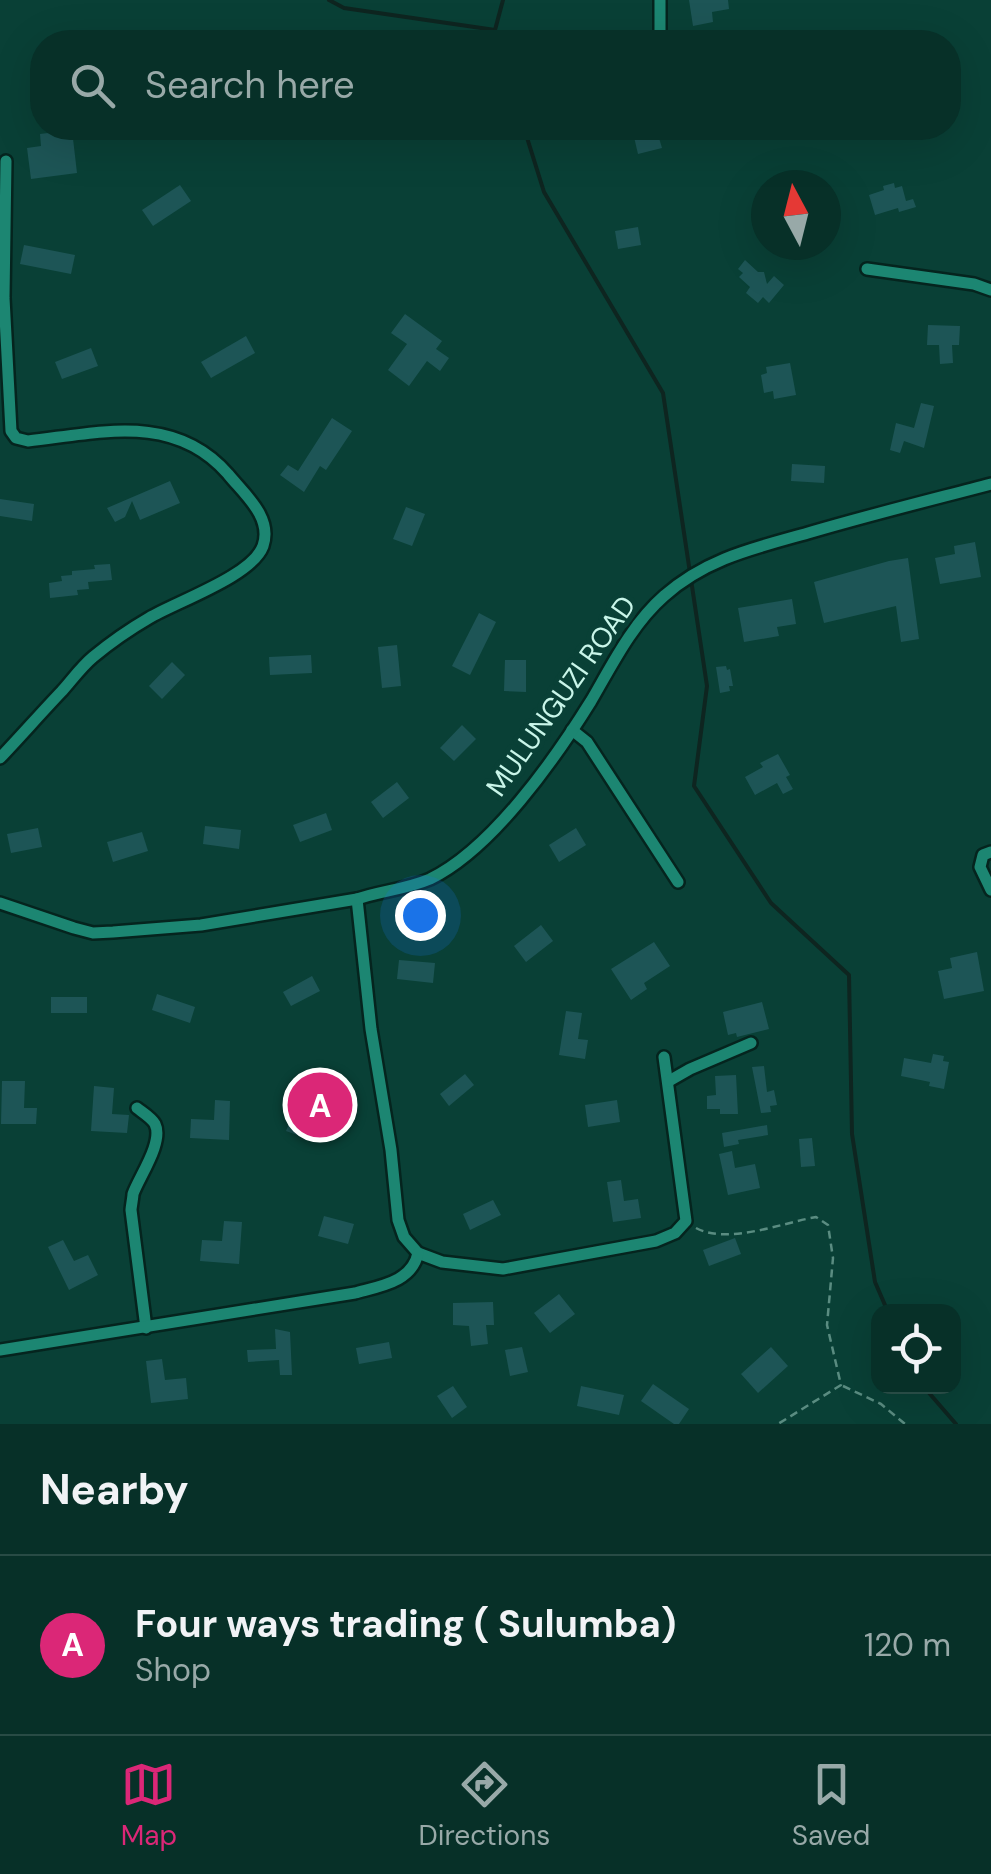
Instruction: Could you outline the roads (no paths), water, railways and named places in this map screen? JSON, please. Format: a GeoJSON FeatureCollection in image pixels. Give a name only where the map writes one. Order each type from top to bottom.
{"type":"FeatureCollection","features":[{"type":"Feature","properties":{"kind":"street"},"geometry":{"type":"LineString","coordinates":[[660,0],[660,30]]}},
{"type":"Feature","properties":{"kind":"street"},"geometry":{"type":"LineString","coordinates":[[0,758],[92,658],[148,619],[240,573],[263,545],[264,527],[260,514],[223,469],[181,440],[152,432],[121,430],[28,441],[16,438],[11,430],[4,298],[6,161]]}},
{"type":"Feature","properties":{"kind":"street"},"geometry":{"type":"LineString","coordinates":[[867,269],[974,284],[991,290]]}},
{"type":"Feature","properties":{"kind":"street","name":"MULUNGUZI ROAD"},"geometry":{"type":"LineString","coordinates":[[0,903],[74,928],[113,932],[201,925],[357,898],[434,877],[505,820],[572,730],[646,615],[665,595],[700,570],[731,554],[991,484]]}},
{"type":"Feature","properties":{"kind":"street"},"geometry":{"type":"LineString","coordinates":[[572,730],[587,742],[678,882]]}},
{"type":"Feature","properties":{"kind":"street"},"geometry":{"type":"LineString","coordinates":[[991,852],[983,855],[980,867],[991,890]]}},
{"type":"Feature","properties":{"kind":"street"},"geometry":{"type":"LineString","coordinates":[[357,898],[398,1220],[404,1237],[418,1253],[442,1262],[503,1269],[656,1241],[676,1233],[686,1222],[664,1057]]}},
{"type":"Feature","properties":{"kind":"street"},"geometry":{"type":"LineString","coordinates":[[669,1081],[751,1044]]}},
{"type":"Feature","properties":{"kind":"street"},"geometry":{"type":"LineString","coordinates":[[137,1108],[153,1121],[157,1136],[130,1210],[146,1328]]}},
{"type":"Feature","properties":{"kind":"street"},"geometry":{"type":"LineString","coordinates":[[0,1350],[384,1286],[409,1273],[418,1253]]}},
{"type":"Feature","properties":{"kind":"waterway"},"geometry":{"type":"LineString","coordinates":[[329,0],[344,8],[495,30]]}},
{"type":"Feature","properties":{"kind":"waterway"},"geometry":{"type":"LineString","coordinates":[[495,30],[503,0]]}},
{"type":"Feature","properties":{"kind":"waterway"},"geometry":{"type":"LineString","coordinates":[[528,140],[544,192],[663,393],[707,686],[694,786],[771,903],[849,975],[852,1134],[875,1282],[885,1304]]}},
{"type":"Feature","properties":{"kind":"waterway"},"geometry":{"type":"LineString","coordinates":[[930,1394],[956,1424]]}},
{"type":"Feature","properties":{"kind":"place","name":"Four ways trading ( Sulumba)"},"geometry":{"type":"Point","coordinates":[320,1105]}}]}
